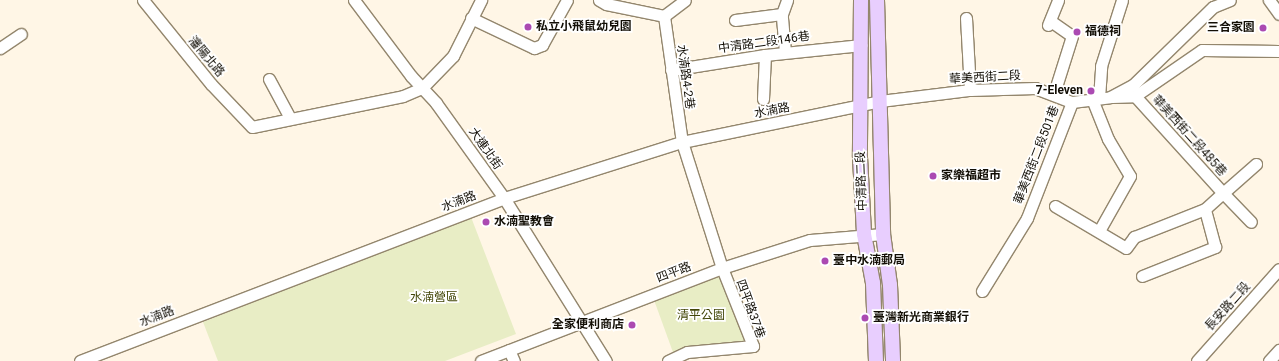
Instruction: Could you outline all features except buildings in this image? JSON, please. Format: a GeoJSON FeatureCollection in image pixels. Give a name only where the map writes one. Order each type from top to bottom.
{"type":"FeatureCollection","features":[{"type":"Feature","properties":{"kind":"main road","name":"中清路二段"},"geometry":{"type":"LineString","coordinates":[[861,0],[860,107],[864,234],[873,283],[876,361]]}},
{"type":"Feature","properties":{"kind":"main road","name":"中清路二段"},"geometry":{"type":"LineString","coordinates":[[877,0],[883,234],[890,285],[893,361]]}},
{"type":"Feature","properties":{"kind":"street","name":"瀋陽北路"},"geometry":{"type":"LineString","coordinates":[[142,0],[211,84],[252,127],[290,118]]}},
{"type":"Feature","properties":{"kind":"street","name":"大連北街"},"geometry":{"type":"LineString","coordinates":[[354,0],[504,198],[583,322]]}},
{"type":"Feature","properties":{"kind":"street"},"geometry":{"type":"LineString","coordinates":[[269,78],[290,118],[403,96],[422,88],[453,56],[481,0]]}},
{"type":"Feature","properties":{"kind":"street"},"geometry":{"type":"LineString","coordinates":[[471,18],[534,48],[542,45],[567,0]]}},
{"type":"Feature","properties":{"kind":"street"},"geometry":{"type":"LineString","coordinates":[[599,0],[606,4],[632,8],[664,16],[685,0]]}},
{"type":"Feature","properties":{"kind":"street"},"geometry":{"type":"LineString","coordinates":[[785,52],[782,14],[787,0]]}},
{"type":"Feature","properties":{"kind":"street"},"geometry":{"type":"LineString","coordinates":[[1054,93],[1072,36],[1050,23],[1058,0]]}},
{"type":"Feature","properties":{"kind":"street"},"geometry":{"type":"LineString","coordinates":[[1099,232],[1130,176],[1108,140],[1095,98],[1102,66],[1122,0]]}},
{"type":"Feature","properties":{"kind":"street"},"geometry":{"type":"LineString","coordinates":[[1110,97],[1133,85],[1213,7],[1230,0]]}},
{"type":"Feature","properties":{"kind":"street"},"geometry":{"type":"LineString","coordinates":[[1269,0],[1279,14]]}},
{"type":"Feature","properties":{"kind":"street"},"geometry":{"type":"LineString","coordinates":[[735,20],[782,14]]}},
{"type":"Feature","properties":{"kind":"street","name":"水湳路4-2巷"},"geometry":{"type":"LineString","coordinates":[[664,16],[682,142],[722,268]]}},
{"type":"Feature","properties":{"kind":"street"},"geometry":{"type":"LineString","coordinates":[[966,18],[970,90]]}},
{"type":"Feature","properties":{"kind":"street"},"geometry":{"type":"LineString","coordinates":[[0,48],[21,34]]}},
{"type":"Feature","properties":{"kind":"street","name":"中清路二段146巷"},"geometry":{"type":"LineString","coordinates":[[671,70],[785,52],[860,45]]}},
{"type":"Feature","properties":{"kind":"street"},"geometry":{"type":"LineString","coordinates":[[1072,102],[1095,98],[1135,96],[1202,50],[1279,51]]}},
{"type":"Feature","properties":{"kind":"street"},"geometry":{"type":"LineString","coordinates":[[763,99],[765,55]]}},
{"type":"Feature","properties":{"kind":"street","name":"華美西街二段"},"geometry":{"type":"LineString","coordinates":[[860,107],[880,101],[970,90],[1035,88],[1054,93],[1072,102]]}},
{"type":"Feature","properties":{"kind":"street","name":"華美西街二段485巷"},"geometry":{"type":"LineString","coordinates":[[1135,96],[1250,222]]}},
{"type":"Feature","properties":{"kind":"street","name":"華美西街二段501巷"},"geometry":{"type":"LineString","coordinates":[[982,291],[1027,218],[1072,102]]}},
{"type":"Feature","properties":{"kind":"street","name":"水湳路"},"geometry":{"type":"LineString","coordinates":[[80,361],[504,198],[682,142],[860,107]]}},
{"type":"Feature","properties":{"kind":"street","name":"華美西街二段485巷"},"geometry":{"type":"LineString","coordinates":[[1055,206],[1126,248],[1134,236],[1205,209],[1256,164]]}},
{"type":"Feature","properties":{"kind":"street"},"geometry":{"type":"LineString","coordinates":[[1142,276],[1215,247],[1205,209]]}},
{"type":"Feature","properties":{"kind":"street","name":"四平路"},"geometry":{"type":"LineString","coordinates":[[481,361],[722,268],[810,240],[864,234],[883,234]]}},
{"type":"Feature","properties":{"kind":"street","name":"四平路37巷"},"geometry":{"type":"LineString","coordinates":[[668,361],[687,352],[753,346],[722,268]]}},
{"type":"Feature","properties":{"kind":"street","name":"長安路二段"},"geometry":{"type":"LineString","coordinates":[[1204,359],[1279,269]]}},
{"type":"Feature","properties":{"kind":"street"},"geometry":{"type":"LineString","coordinates":[[583,322],[606,361]]}},
{"type":"Feature","properties":{"kind":"street"},"geometry":{"type":"LineString","coordinates":[[509,350],[514,361]]}},
{"type":"Feature","properties":{"kind":"street"},"geometry":{"type":"LineString","coordinates":[[1269,361],[1279,350]]}},
{"type":"Feature","properties":{"kind":"green space","name":"水湳營區"},"geometry":{"type":"Polygon","coordinates":[[[471,217],[516,334],[445,361],[218,361],[203,322],[471,217]]]}},
{"type":"Feature","properties":{"kind":"green space","name":"清平公園"},"geometry":{"type":"Polygon","coordinates":[[[721,276],[746,342],[674,355],[654,300],[721,276]]]}},
{"type":"Feature","properties":{"kind":"place","name":"私立小飛鼠幼兒園"},"geometry":{"type":"Point","coordinates":[528,27]}},
{"type":"Feature","properties":{"kind":"place","name":"三合家園"},"geometry":{"type":"Point","coordinates":[1263,28]}},
{"type":"Feature","properties":{"kind":"place","name":"福德祠"},"geometry":{"type":"Point","coordinates":[1077,32]}},
{"type":"Feature","properties":{"kind":"place","name":"7-Eleven"},"geometry":{"type":"Point","coordinates":[1091,91]}},
{"type":"Feature","properties":{"kind":"place","name":"家樂福超市"},"geometry":{"type":"Point","coordinates":[933,176]}},
{"type":"Feature","properties":{"kind":"place","name":"水湳聖教會"},"geometry":{"type":"Point","coordinates":[486,222]}},
{"type":"Feature","properties":{"kind":"place","name":"臺中水湳郵局"},"geometry":{"type":"Point","coordinates":[825,261]}},
{"type":"Feature","properties":{"kind":"place","name":"臺灣新光商業銀行"},"geometry":{"type":"Point","coordinates":[865,318]}},
{"type":"Feature","properties":{"kind":"place","name":"全家便利商店"},"geometry":{"type":"Point","coordinates":[632,325]}}]}
